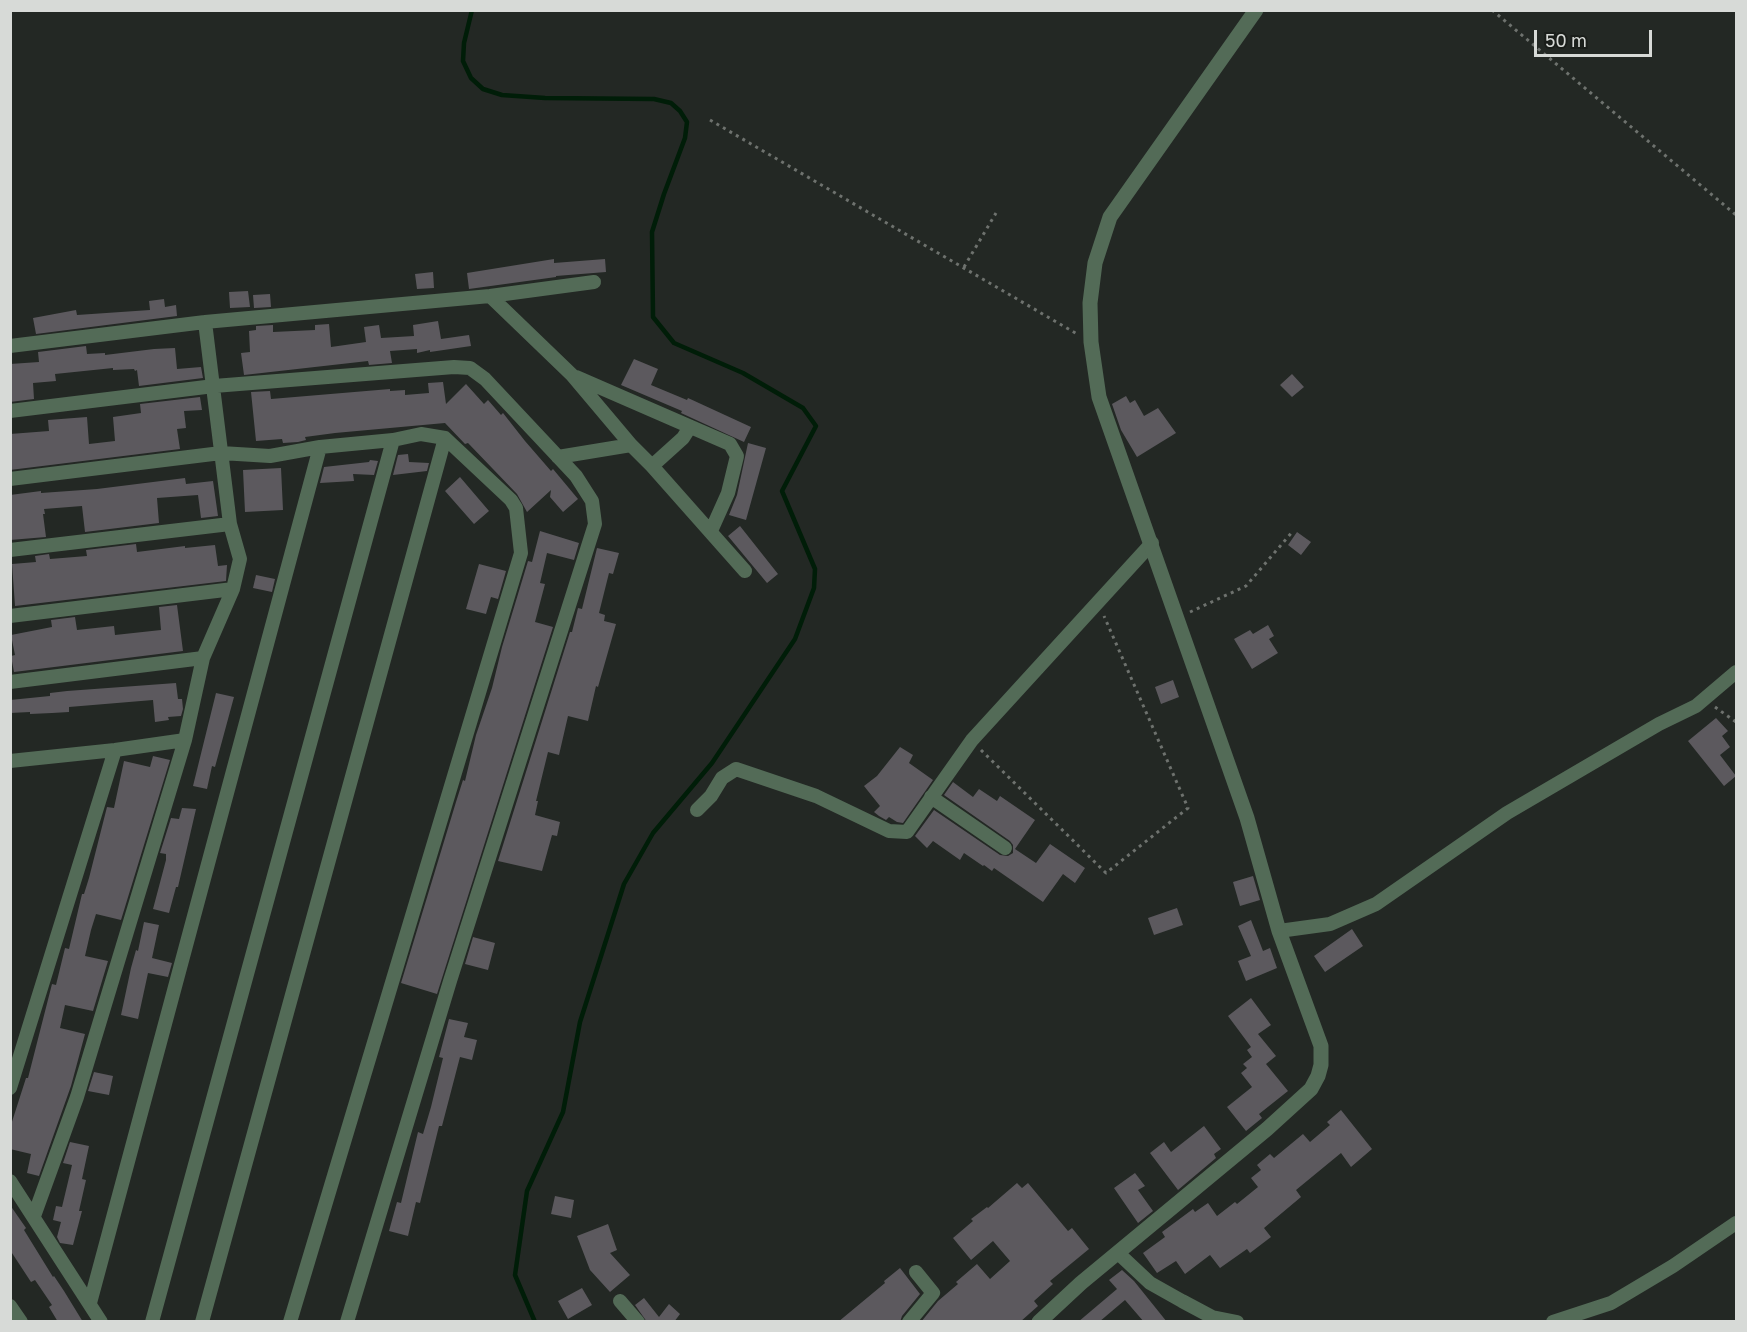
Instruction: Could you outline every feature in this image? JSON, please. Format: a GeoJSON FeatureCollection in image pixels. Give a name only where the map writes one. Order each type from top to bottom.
{"type":"FeatureCollection","features":[{"type":"Feature","properties":{"kind":"street"},"geometry":{"type":"LineString","coordinates":[[1039,1322],[1311,1089],[1318,1076],[1322,1054],[1279,931],[1247,818],[1099,397],[1091,342],[1090,303],[1095,263],[1110,217],[1256,10]]}},
{"type":"Feature","properties":{"kind":"street"},"geometry":{"type":"LineString","coordinates":[[10,346],[205,322],[490,296],[594,282]]}},
{"type":"Feature","properties":{"kind":"street"},"geometry":{"type":"LineString","coordinates":[[490,296],[572,375],[745,571]]}},
{"type":"Feature","properties":{"kind":"street"},"geometry":{"type":"LineString","coordinates":[[34,1216],[77,1097],[185,740],[203,658],[233,588],[240,559],[230,524],[205,322]]}},
{"type":"Feature","properties":{"kind":"street"},"geometry":{"type":"LineString","coordinates":[[10,411],[214,387],[453,367],[470,368],[485,380],[576,476],[592,501],[595,524],[450,981],[347,1322]]}},
{"type":"Feature","properties":{"kind":"street"},"geometry":{"type":"LineString","coordinates":[[572,375],[730,444],[737,456],[728,493],[711,531]]}},
{"type":"Feature","properties":{"kind":"street"},"geometry":{"type":"LineString","coordinates":[[652,466],[682,438],[690,427]]}},
{"type":"Feature","properties":{"kind":"street"},"geometry":{"type":"LineString","coordinates":[[10,479],[221,453],[270,456],[320,447],[393,440],[421,434],[445,438],[511,500],[518,514],[521,553],[290,1322]]}},
{"type":"Feature","properties":{"kind":"street"},"geometry":{"type":"LineString","coordinates":[[202,1322],[445,438]]}},
{"type":"Feature","properties":{"kind":"street"},"geometry":{"type":"LineString","coordinates":[[152,1322],[393,440]]}},
{"type":"Feature","properties":{"kind":"street"},"geometry":{"type":"LineString","coordinates":[[558,457],[632,445]]}},
{"type":"Feature","properties":{"kind":"street"},"geometry":{"type":"LineString","coordinates":[[90,1303],[320,447]]}},
{"type":"Feature","properties":{"kind":"street"},"geometry":{"type":"LineString","coordinates":[[10,550],[230,524]]}},
{"type":"Feature","properties":{"kind":"street"},"geometry":{"type":"LineString","coordinates":[[697,810],[711,796],[722,778],[736,769],[816,796],[889,831],[907,832],[972,740],[1152,543]]}},
{"type":"Feature","properties":{"kind":"street"},"geometry":{"type":"LineString","coordinates":[[10,616],[233,588]]}},
{"type":"Feature","properties":{"kind":"street"},"geometry":{"type":"LineString","coordinates":[[10,682],[203,658]]}},
{"type":"Feature","properties":{"kind":"street"},"geometry":{"type":"LineString","coordinates":[[1279,931],[1330,924],[1376,904],[1507,813],[1703,701],[1737,672]]}},
{"type":"Feature","properties":{"kind":"street"},"geometry":{"type":"LineString","coordinates":[[10,761],[185,740]]}},
{"type":"Feature","properties":{"kind":"street"},"geometry":{"type":"LineString","coordinates":[[10,1088],[115,750]]}},
{"type":"Feature","properties":{"kind":"street"},"geometry":{"type":"LineString","coordinates":[[931,797],[1005,848]]}},
{"type":"Feature","properties":{"kind":"street"},"geometry":{"type":"LineString","coordinates":[[10,1181],[101,1322]]}},
{"type":"Feature","properties":{"kind":"street"},"geometry":{"type":"LineString","coordinates":[[1553,1322],[1611,1304],[1737,1223]]}},
{"type":"Feature","properties":{"kind":"street"},"geometry":{"type":"LineString","coordinates":[[1118,1253],[1150,1282],[1182,1301],[1212,1317],[1237,1322]]}},
{"type":"Feature","properties":{"kind":"street"},"geometry":{"type":"LineString","coordinates":[[909,1322],[933,1293],[916,1272]]}},
{"type":"Feature","properties":{"kind":"street"},"geometry":{"type":"LineString","coordinates":[[620,1300],[638,1322]]}},
{"type":"Feature","properties":{"kind":"street"},"geometry":{"type":"LineString","coordinates":[[10,1306],[21,1322]]}},
{"type":"Feature","properties":{"kind":"path"},"geometry":{"type":"LineString","coordinates":[[1492,10],[1737,215]]}},
{"type":"Feature","properties":{"kind":"path"},"geometry":{"type":"LineString","coordinates":[[710,120],[1091,342]]}},
{"type":"Feature","properties":{"kind":"path"},"geometry":{"type":"LineString","coordinates":[[964,267],[996,213]]}},
{"type":"Feature","properties":{"kind":"path"},"geometry":{"type":"LineString","coordinates":[[1178,618],[1246,586],[1293,531]]}},
{"type":"Feature","properties":{"kind":"path"},"geometry":{"type":"LineString","coordinates":[[972,740],[1106,873],[1188,808],[1098,602]]}},
{"type":"Feature","properties":{"kind":"path"},"geometry":{"type":"LineString","coordinates":[[1703,701],[1720,709],[1737,722]]}},
{"type":"Feature","properties":{"kind":"building"},"geometry":{"type":"Polygon","coordinates":[[[554,259],[554,263],[605,259],[606,272],[556,276],[469,289],[467,273],[554,259]]]}},
{"type":"Feature","properties":{"kind":"building"},"geometry":{"type":"Polygon","coordinates":[[[433,272],[434,288],[417,289],[415,274],[433,272]]]}},
{"type":"Feature","properties":{"kind":"building"},"geometry":{"type":"Polygon","coordinates":[[[248,291],[250,307],[230,308],[229,292],[248,291]]]}},
{"type":"Feature","properties":{"kind":"building"},"geometry":{"type":"Polygon","coordinates":[[[270,294],[271,307],[254,308],[253,295],[270,294]]]}},
{"type":"Feature","properties":{"kind":"building"},"geometry":{"type":"Polygon","coordinates":[[[164,299],[165,307],[176,305],[177,316],[36,334],[33,318],[76,310],[77,315],[150,310],[149,301],[164,299]]]}},
{"type":"Feature","properties":{"kind":"building"},"geometry":{"type":"Polygon","coordinates":[[[438,321],[441,339],[469,335],[471,346],[417,353],[417,349],[390,351],[392,363],[369,365],[368,361],[244,375],[241,353],[250,352],[249,331],[256,330],[256,326],[273,325],[273,332],[315,330],[315,325],[329,324],[331,347],[366,342],[364,327],[379,325],[381,338],[414,336],[413,325],[438,321]]]}},
{"type":"Feature","properties":{"kind":"building"},"geometry":{"type":"Polygon","coordinates":[[[86,346],[87,354],[105,353],[105,355],[175,348],[177,369],[201,367],[203,378],[139,386],[137,370],[134,369],[113,370],[113,368],[55,374],[56,381],[33,383],[34,399],[10,402],[10,364],[39,362],[38,352],[86,346]]]}},
{"type":"Feature","properties":{"kind":"building"},"geometry":{"type":"Polygon","coordinates":[[[634,359],[658,369],[651,385],[687,400],[688,398],[751,427],[744,442],[681,413],[682,411],[621,385],[634,359]]]}},
{"type":"Feature","properties":{"kind":"building"},"geometry":{"type":"Polygon","coordinates":[[[1292,374],[1304,387],[1292,397],[1280,385],[1292,374]]]}},
{"type":"Feature","properties":{"kind":"building"},"geometry":{"type":"Polygon","coordinates":[[[443,382],[446,404],[466,384],[484,404],[488,400],[501,415],[503,413],[551,471],[553,469],[578,499],[563,512],[550,497],[551,490],[527,512],[517,494],[468,443],[465,444],[445,423],[335,433],[305,437],[306,440],[298,442],[283,443],[282,439],[256,441],[251,392],[270,391],[271,399],[390,389],[390,391],[405,390],[405,395],[429,393],[428,383],[443,382]]]}},
{"type":"Feature","properties":{"kind":"building"},"geometry":{"type":"Polygon","coordinates":[[[1126,396],[1130,403],[1135,400],[1144,416],[1158,408],[1176,433],[1137,457],[1121,430],[1112,404],[1126,396]]]}},
{"type":"Feature","properties":{"kind":"building"},"geometry":{"type":"Polygon","coordinates":[[[200,397],[202,410],[184,411],[186,428],[177,429],[180,449],[10,470],[10,434],[49,431],[48,420],[87,417],[89,444],[115,441],[113,417],[141,413],[140,404],[200,397]]]}},
{"type":"Feature","properties":{"kind":"building"},"geometry":{"type":"Polygon","coordinates":[[[748,443],[766,448],[746,520],[729,515],[737,495],[748,443]]]}},
{"type":"Feature","properties":{"kind":"building"},"geometry":{"type":"Polygon","coordinates":[[[408,454],[409,462],[429,463],[427,471],[393,475],[398,455],[408,454]]]}},
{"type":"Feature","properties":{"kind":"building"},"geometry":{"type":"Polygon","coordinates":[[[370,460],[378,461],[374,475],[353,474],[354,481],[320,483],[324,467],[369,462],[370,460]]]}},
{"type":"Feature","properties":{"kind":"building"},"geometry":{"type":"Polygon","coordinates":[[[281,468],[283,510],[245,512],[243,470],[281,468]]]}},
{"type":"Feature","properties":{"kind":"building"},"geometry":{"type":"Polygon","coordinates":[[[460,477],[489,511],[474,524],[445,491],[460,477]]]}},
{"type":"Feature","properties":{"kind":"building"},"geometry":{"type":"Polygon","coordinates":[[[185,478],[186,484],[213,481],[218,516],[201,518],[198,495],[157,498],[159,523],[85,532],[82,506],[44,509],[46,537],[10,540],[10,495],[41,491],[41,493],[97,489],[185,478]]]}},
{"type":"Feature","properties":{"kind":"building"},"geometry":{"type":"Polygon","coordinates":[[[740,526],[778,574],[767,583],[728,536],[740,526]]]}},
{"type":"Feature","properties":{"kind":"building"},"geometry":{"type":"Polygon","coordinates":[[[540,531],[579,543],[574,560],[547,553],[540,583],[545,584],[535,622],[553,627],[437,994],[401,983],[456,802],[463,780],[465,781],[476,735],[492,688],[528,561],[532,562],[540,531]]]}},
{"type":"Feature","properties":{"kind":"building"},"geometry":{"type":"Polygon","coordinates":[[[1297,532],[1311,542],[1301,555],[1288,545],[1297,532]]]}},
{"type":"Feature","properties":{"kind":"building"},"geometry":{"type":"Polygon","coordinates":[[[136,544],[137,552],[215,545],[218,566],[227,565],[226,581],[15,606],[12,564],[36,562],[35,556],[49,554],[50,559],[87,556],[86,550],[136,544]]]}},
{"type":"Feature","properties":{"kind":"building"},"geometry":{"type":"Polygon","coordinates":[[[597,548],[619,553],[613,574],[609,573],[599,613],[605,615],[604,621],[616,624],[598,687],[596,686],[588,721],[568,716],[559,755],[548,752],[536,801],[538,801],[535,815],[560,822],[557,836],[552,835],[542,871],[498,861],[578,608],[582,609],[597,548]]]}},
{"type":"Feature","properties":{"kind":"building"},"geometry":{"type":"Polygon","coordinates":[[[479,564],[506,571],[498,599],[491,597],[486,614],[466,609],[479,564]]]}},
{"type":"Feature","properties":{"kind":"building"},"geometry":{"type":"Polygon","coordinates":[[[256,575],[275,579],[272,592],[253,588],[256,575]]]}},
{"type":"Feature","properties":{"kind":"building"},"geometry":{"type":"Polygon","coordinates":[[[177,605],[183,651],[14,672],[11,656],[15,655],[11,635],[52,627],[51,620],[75,617],[77,630],[114,626],[115,635],[161,630],[159,607],[177,605]]]}},
{"type":"Feature","properties":{"kind":"building"},"geometry":{"type":"Polygon","coordinates":[[[1268,625],[1274,636],[1269,639],[1278,653],[1252,669],[1234,639],[1250,630],[1253,634],[1268,625]]]}},
{"type":"Feature","properties":{"kind":"building"},"geometry":{"type":"Polygon","coordinates":[[[1173,680],[1179,697],[1161,704],[1155,687],[1173,680]]]}},
{"type":"Feature","properties":{"kind":"building"},"geometry":{"type":"Polygon","coordinates":[[[176,683],[178,699],[182,699],[183,709],[181,716],[168,717],[169,720],[155,722],[153,700],[69,707],[69,712],[10,713],[10,700],[50,696],[50,693],[67,691],[176,683]]]}},
{"type":"Feature","properties":{"kind":"building"},"geometry":{"type":"Polygon","coordinates":[[[216,693],[234,697],[207,789],[193,786],[216,693]]]}},
{"type":"Feature","properties":{"kind":"building"},"geometry":{"type":"Polygon","coordinates":[[[1716,718],[1728,731],[1722,736],[1730,747],[1720,755],[1736,776],[1724,786],[1688,741],[1716,718]]]}},
{"type":"Feature","properties":{"kind":"building"},"geometry":{"type":"Polygon","coordinates":[[[900,747],[913,755],[909,763],[933,780],[903,823],[889,817],[886,820],[874,812],[880,806],[864,786],[877,776],[900,747]]]}},
{"type":"Feature","properties":{"kind":"building"},"geometry":{"type":"Polygon","coordinates":[[[153,756],[170,760],[121,920],[96,914],[85,956],[108,961],[93,1011],[65,1005],[60,1028],[85,1034],[71,1086],[39,1176],[27,1173],[31,1154],[10,1149],[10,1128],[26,1078],[28,1078],[52,984],[56,985],[65,948],[69,949],[107,807],[114,808],[124,761],[150,767],[153,756]]]}},
{"type":"Feature","properties":{"kind":"building"},"geometry":{"type":"Polygon","coordinates":[[[953,782],[973,797],[979,789],[997,801],[1000,796],[1035,820],[1015,849],[1036,863],[1050,844],[1085,868],[1075,883],[1063,874],[1043,902],[994,868],[992,871],[964,853],[960,860],[933,841],[927,848],[915,836],[934,810],[1000,855],[1008,856],[1013,853],[1013,845],[1010,841],[944,795],[953,782]]]}},
{"type":"Feature","properties":{"kind":"building"},"geometry":{"type":"Polygon","coordinates":[[[182,808],[196,809],[178,887],[176,887],[169,913],[153,909],[166,860],[166,854],[160,853],[171,818],[179,819],[182,808]]]}},
{"type":"Feature","properties":{"kind":"building"},"geometry":{"type":"Polygon","coordinates":[[[1253,876],[1260,900],[1240,906],[1233,882],[1253,876]]]}},
{"type":"Feature","properties":{"kind":"building"},"geometry":{"type":"Polygon","coordinates":[[[1177,908],[1183,925],[1154,935],[1148,918],[1177,908]]]}},
{"type":"Feature","properties":{"kind":"building"},"geometry":{"type":"Polygon","coordinates":[[[1251,920],[1263,951],[1270,948],[1277,968],[1246,981],[1238,961],[1251,956],[1238,926],[1251,920]]]}},
{"type":"Feature","properties":{"kind":"building"},"geometry":{"type":"Polygon","coordinates":[[[144,922],[159,925],[152,958],[172,963],[168,977],[148,973],[138,1019],[121,1015],[144,922]]]}},
{"type":"Feature","properties":{"kind":"building"},"geometry":{"type":"Polygon","coordinates":[[[1352,929],[1363,946],[1325,972],[1314,956],[1352,929]]]}},
{"type":"Feature","properties":{"kind":"building"},"geometry":{"type":"Polygon","coordinates":[[[473,937],[495,943],[488,970],[465,964],[473,937]]]}},
{"type":"Feature","properties":{"kind":"building"},"geometry":{"type":"Polygon","coordinates":[[[1251,998],[1271,1025],[1258,1034],[1276,1056],[1266,1064],[1288,1091],[1259,1114],[1262,1118],[1246,1131],[1227,1107],[1252,1087],[1241,1073],[1247,1068],[1243,1064],[1252,1057],[1247,1050],[1251,1047],[1228,1016],[1251,998]]]}},
{"type":"Feature","properties":{"kind":"building"},"geometry":{"type":"Polygon","coordinates":[[[449,1019],[468,1023],[464,1037],[477,1040],[472,1060],[460,1057],[442,1126],[439,1126],[420,1203],[416,1202],[408,1236],[389,1231],[397,1202],[401,1203],[418,1132],[423,1134],[431,1107],[443,1058],[439,1057],[449,1019]]]}},
{"type":"Feature","properties":{"kind":"building"},"geometry":{"type":"Polygon","coordinates":[[[94,1072],[113,1076],[109,1095],[88,1091],[94,1072]]]}},
{"type":"Feature","properties":{"kind":"building"},"geometry":{"type":"Polygon","coordinates":[[[1341,1110],[1372,1149],[1351,1167],[1341,1153],[1296,1190],[1301,1197],[1264,1228],[1271,1237],[1250,1253],[1247,1249],[1220,1268],[1210,1255],[1185,1274],[1176,1261],[1157,1273],[1143,1253],[1165,1237],[1162,1232],[1193,1209],[1195,1212],[1208,1203],[1217,1216],[1235,1202],[1237,1204],[1258,1187],[1251,1178],[1261,1170],[1257,1165],[1270,1154],[1274,1158],[1303,1134],[1310,1142],[1330,1125],[1327,1122],[1341,1110]]]}},
{"type":"Feature","properties":{"kind":"building"},"geometry":{"type":"Polygon","coordinates":[[[1204,1126],[1221,1149],[1214,1154],[1216,1158],[1178,1190],[1150,1153],[1164,1142],[1171,1152],[1204,1126]]]}},
{"type":"Feature","properties":{"kind":"building"},"geometry":{"type":"Polygon","coordinates":[[[70,1142],[89,1146],[82,1179],[86,1180],[79,1211],[82,1211],[73,1245],[60,1243],[57,1237],[61,1222],[53,1220],[56,1206],[62,1207],[72,1165],[63,1163],[70,1142]]]}},
{"type":"Feature","properties":{"kind":"building"},"geometry":{"type":"Polygon","coordinates":[[[1135,1173],[1145,1186],[1138,1190],[1153,1211],[1138,1223],[1114,1188],[1135,1173]]]}},
{"type":"Feature","properties":{"kind":"building"},"geometry":{"type":"Polygon","coordinates":[[[1017,1183],[1022,1188],[1028,1183],[1068,1231],[1072,1228],[1089,1249],[1050,1281],[1053,1284],[1034,1301],[1038,1306],[1020,1322],[921,1322],[938,1301],[958,1284],[956,1282],[977,1264],[990,1279],[1010,1261],[993,1241],[971,1260],[953,1238],[973,1221],[971,1219],[988,1208],[1017,1183]]]}},
{"type":"Feature","properties":{"kind":"building"},"geometry":{"type":"Polygon","coordinates":[[[555,1196],[574,1200],[571,1218],[551,1214],[555,1196]]]}},
{"type":"Feature","properties":{"kind":"building"},"geometry":{"type":"Polygon","coordinates":[[[10,1205],[83,1322],[58,1322],[49,1307],[52,1305],[35,1280],[31,1282],[10,1250],[10,1205]]]}},
{"type":"Feature","properties":{"kind":"building"},"geometry":{"type":"Polygon","coordinates":[[[608,1224],[617,1250],[610,1253],[630,1275],[610,1292],[590,1270],[577,1236],[608,1224]]]}},
{"type":"Feature","properties":{"kind":"building"},"geometry":{"type":"Polygon","coordinates":[[[900,1268],[920,1294],[902,1316],[900,1322],[838,1322],[885,1283],[884,1281],[900,1268]]]}},
{"type":"Feature","properties":{"kind":"building"},"geometry":{"type":"Polygon","coordinates":[[[1122,1270],[1134,1281],[1167,1322],[1144,1322],[1125,1300],[1099,1322],[1078,1322],[1117,1289],[1109,1280],[1122,1270]]]}},
{"type":"Feature","properties":{"kind":"building"},"geometry":{"type":"Polygon","coordinates":[[[582,1288],[592,1305],[568,1319],[558,1301],[582,1288]]]}},
{"type":"Feature","properties":{"kind":"building"},"geometry":{"type":"Polygon","coordinates":[[[644,1298],[659,1317],[669,1304],[680,1314],[674,1322],[647,1322],[635,1305],[644,1298]]]}},
{"type":"Feature","properties":{"kind":"waterway"},"geometry":{"type":"LineString","coordinates":[[472,10],[464,43],[463,61],[471,78],[483,89],[502,95],[545,98],[654,99],[671,103],[680,111],[687,122],[685,138],[652,232],[653,317],[674,343],[743,373],[803,408],[816,426],[782,491],[815,569],[814,588],[795,639],[712,763],[653,833],[624,884],[580,1022],[563,1112],[527,1191],[515,1275],[535,1322]]}}]}
